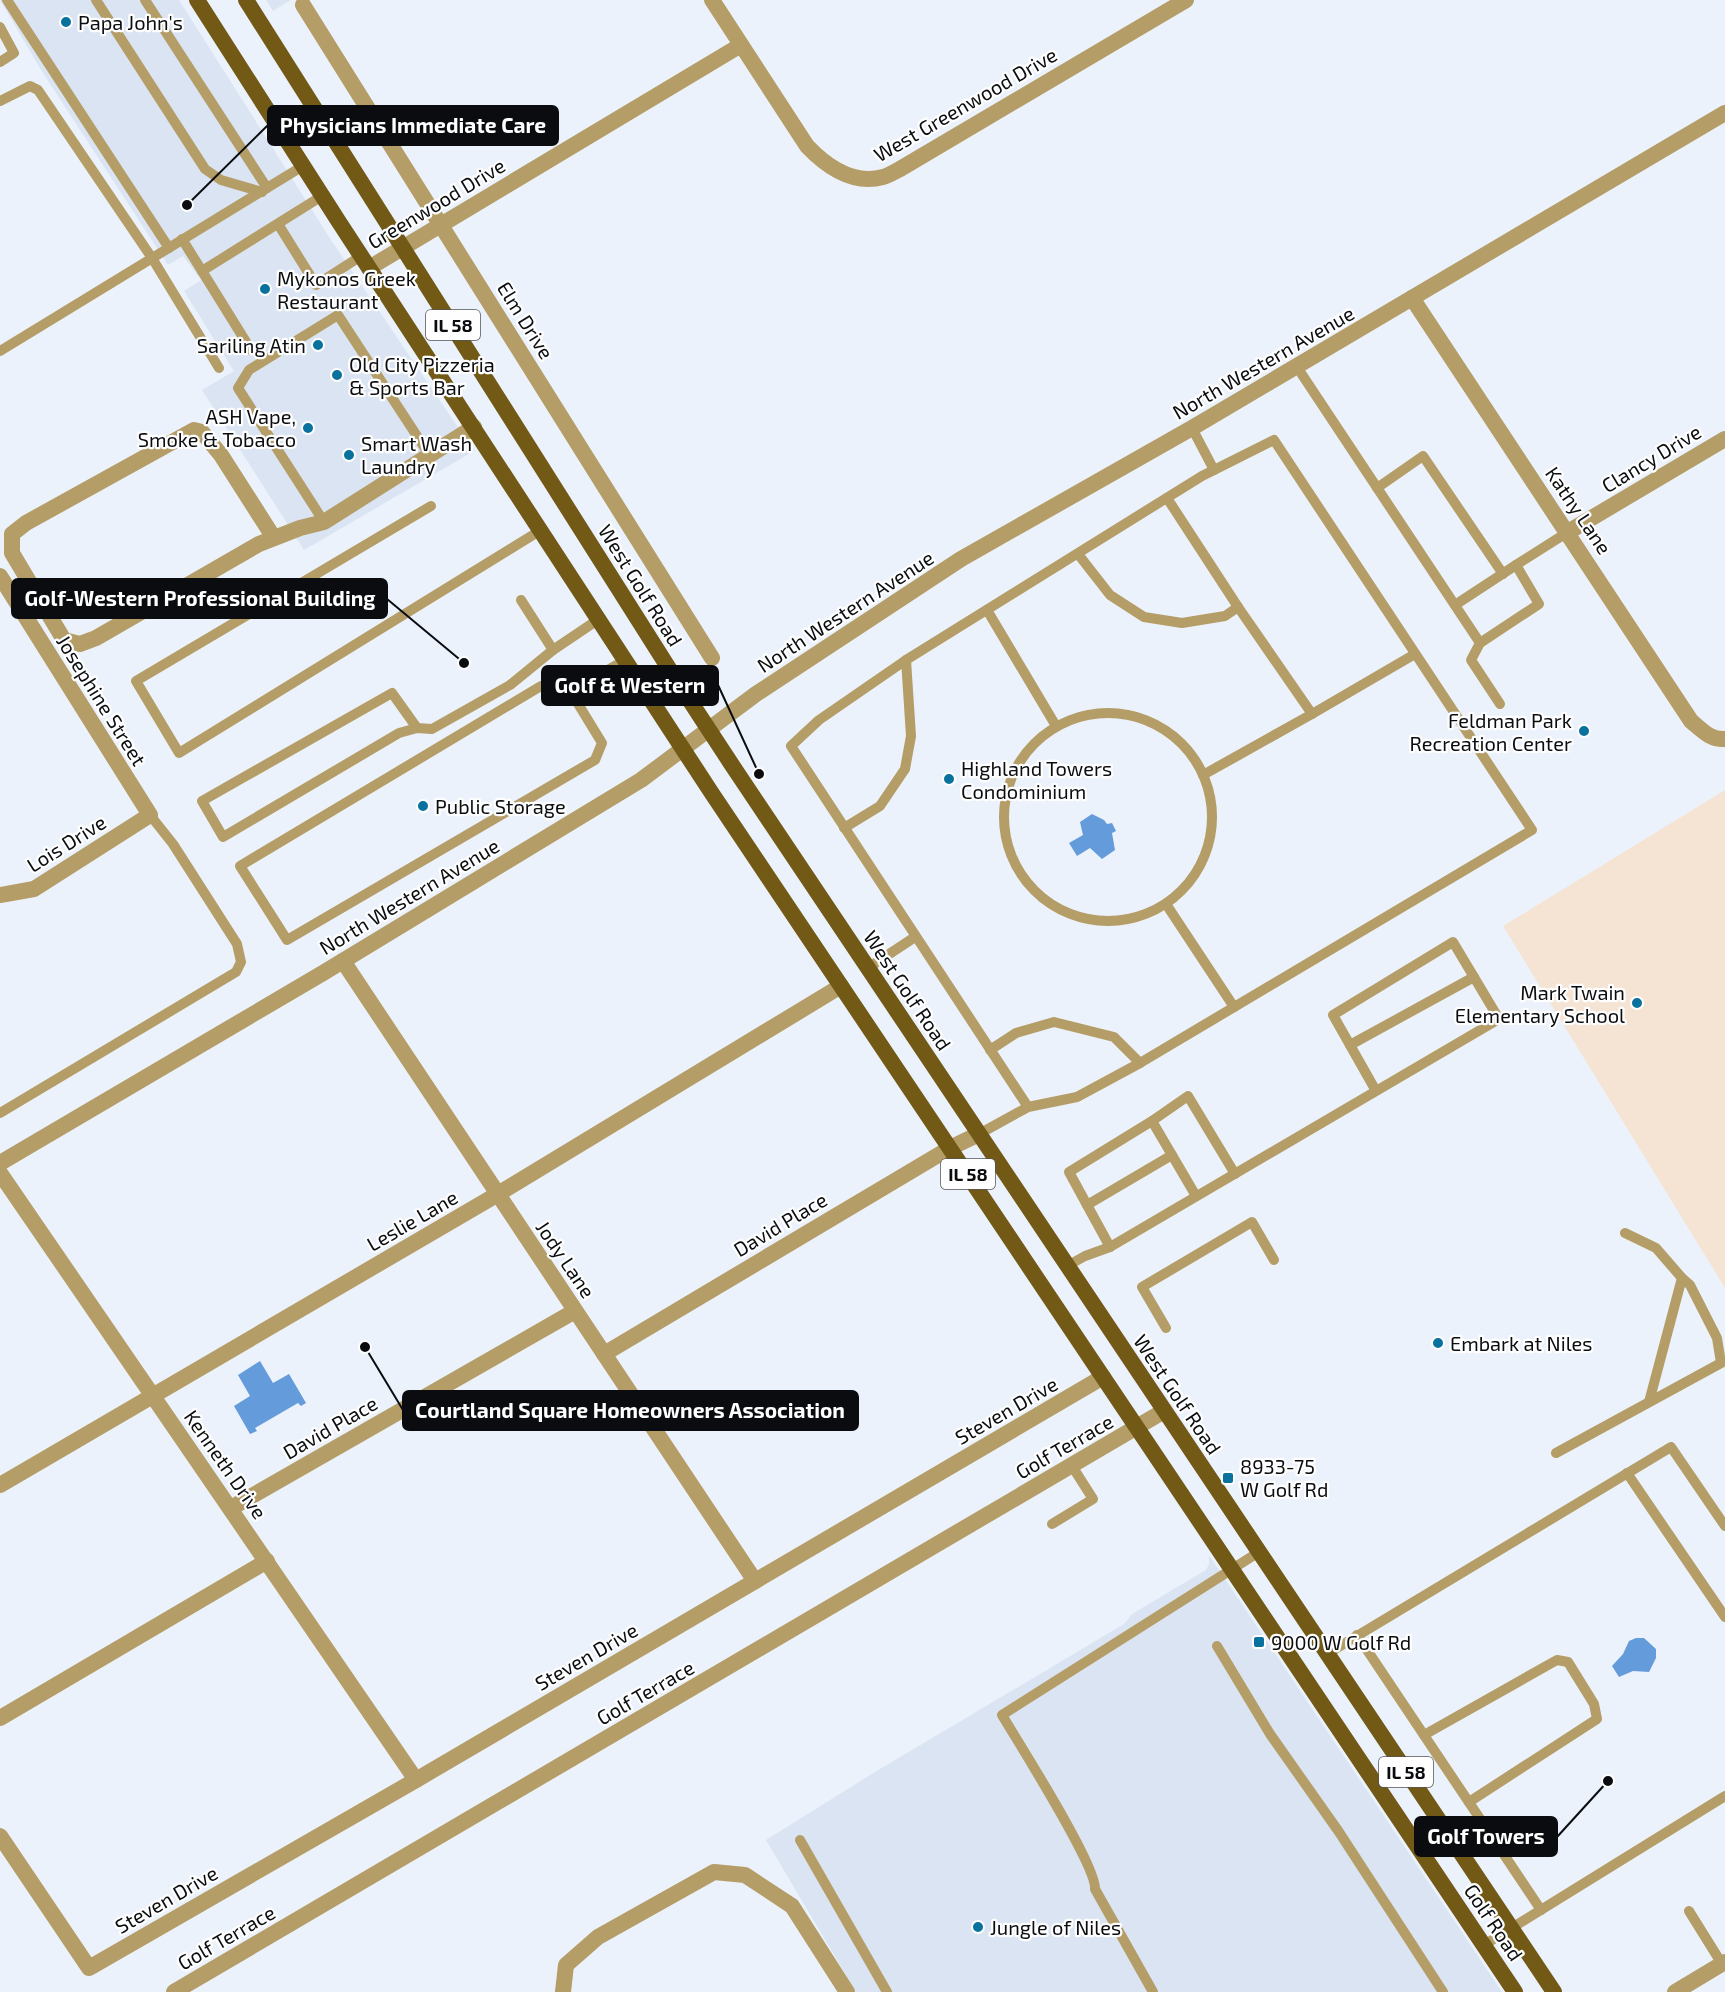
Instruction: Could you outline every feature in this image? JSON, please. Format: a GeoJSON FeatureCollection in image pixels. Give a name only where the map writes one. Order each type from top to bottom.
{"type":"FeatureCollection","features":[{"type":"Feature","properties":{"kind":"main road","name":"IL 58"},"geometry":{"type":"LineString","coordinates":[[197,0],[322,196],[683,749],[1232,1569]]}},
{"type":"Feature","properties":{"kind":"main road","name":"West Golf Road"},"geometry":{"type":"LineString","coordinates":[[246,0],[708,729],[1554,1992]]}},
{"type":"Feature","properties":{"kind":"main road","name":"Golf Road"},"geometry":{"type":"LineString","coordinates":[[1232,1569],[1515,1992]]}},
{"type":"Feature","properties":{"kind":"street","name":"West Greenwood Drive"},"geometry":{"type":"LineString","coordinates":[[712,0],[807,146],[823,163],[842,173],[859,178],[882,178],[900,169],[1186,0]]}},
{"type":"Feature","properties":{"kind":"street","name":"Elm Drive"},"geometry":{"type":"LineString","coordinates":[[303,5],[712,658]]}},
{"type":"Feature","properties":{"kind":"street","name":"Greenwood Drive"},"geometry":{"type":"LineString","coordinates":[[365,262],[404,247],[741,45]]}},
{"type":"Feature","properties":{"kind":"street","name":"North Western Avenue"},"geometry":{"type":"LineString","coordinates":[[0,1163],[343,961],[641,780],[756,694],[961,559],[1192,428],[1725,113]]}},
{"type":"Feature","properties":{"kind":"street","name":"Kathy Lane"},"geometry":{"type":"LineString","coordinates":[[1412,298],[1691,720],[1704,732],[1721,739]]}},
{"type":"Feature","properties":{"kind":"street"},"geometry":{"type":"LineString","coordinates":[[274,538],[221,455],[202,432],[194,430],[26,523],[12,534],[12,553],[64,640],[80,644],[96,638],[259,544],[300,528],[324,522],[474,428]]}},
{"type":"Feature","properties":{"kind":"street","name":"Clancy Drive"},"geometry":{"type":"LineString","coordinates":[[1568,532],[1725,440]]}},
{"type":"Feature","properties":{"kind":"street","name":"Josephine Street"},"geometry":{"type":"LineString","coordinates":[[0,576],[150,815]]}},
{"type":"Feature","properties":{"kind":"street","name":"Lois Drive"},"geometry":{"type":"LineString","coordinates":[[0,895],[34,889],[150,815]]}},
{"type":"Feature","properties":{"kind":"street","name":"Jody Lane"},"geometry":{"type":"LineString","coordinates":[[343,961],[755,1581]]}},
{"type":"Feature","properties":{"kind":"street","name":"Leslie Lane"},"geometry":{"type":"LineString","coordinates":[[0,1485],[498,1194],[841,986]]}},
{"type":"Feature","properties":{"kind":"street","name":"David Place"},"geometry":{"type":"LineString","coordinates":[[604,1354],[950,1148],[979,1134]]}},
{"type":"Feature","properties":{"kind":"street","name":"Kenneth Drive"},"geometry":{"type":"LineString","coordinates":[[0,1173],[416,1780]]}},
{"type":"Feature","properties":{"kind":"street","name":"David Place"},"geometry":{"type":"LineString","coordinates":[[231,1508],[575,1311]]}},
{"type":"Feature","properties":{"kind":"street","name":"Steven Drive"},"geometry":{"type":"LineString","coordinates":[[0,1836],[89,1968],[416,1780],[1104,1377]]}},
{"type":"Feature","properties":{"kind":"street","name":"Golf Terrace"},"geometry":{"type":"LineString","coordinates":[[174,1992],[1164,1411]]}},
{"type":"Feature","properties":{"kind":"street"},"geometry":{"type":"LineString","coordinates":[[0,1718],[267,1561]]}},
{"type":"Feature","properties":{"kind":"street"},"geometry":{"type":"LineString","coordinates":[[564,1992],[566,1965],[598,1936],[714,1872],[745,1875],[792,1905],[847,1992]]}},
{"type":"Feature","properties":{"kind":"street"},"geometry":{"type":"LineString","coordinates":[[1676,1992],[1724,1963]]}},
{"type":"Feature","properties":{"kind":"lane"},"geometry":{"type":"LineString","coordinates":[[7,0],[169,248]]}},
{"type":"Feature","properties":{"kind":"lane"},"geometry":{"type":"LineString","coordinates":[[96,0],[204,169],[221,180],[264,190]]}},
{"type":"Feature","properties":{"kind":"lane"},"geometry":{"type":"LineString","coordinates":[[145,0],[264,190]]}},
{"type":"Feature","properties":{"kind":"lane"},"geometry":{"type":"LineString","coordinates":[[0,27],[14,53],[0,62]]}},
{"type":"Feature","properties":{"kind":"lane"},"geometry":{"type":"LineString","coordinates":[[0,101],[30,86],[38,90],[152,258],[219,368]]}},
{"type":"Feature","properties":{"kind":"lane"},"geometry":{"type":"LineString","coordinates":[[0,351],[303,166]]}},
{"type":"Feature","properties":{"kind":"lane"},"geometry":{"type":"LineString","coordinates":[[202,271],[322,196]]}},
{"type":"Feature","properties":{"kind":"lane"},"geometry":{"type":"LineString","coordinates":[[278,224],[316,285],[365,262]]}},
{"type":"Feature","properties":{"kind":"lane"},"geometry":{"type":"LineString","coordinates":[[182,239],[251,350]]}},
{"type":"Feature","properties":{"kind":"lane"},"geometry":{"type":"LineString","coordinates":[[324,522],[238,388],[249,370],[279,351],[338,315],[430,456]]}},
{"type":"Feature","properties":{"kind":"lane"},"geometry":{"type":"LineString","coordinates":[[1297,366],[1480,643]]}},
{"type":"Feature","properties":{"kind":"lane"},"geometry":{"type":"LineString","coordinates":[[1192,428],[1214,470]]}},
{"type":"Feature","properties":{"kind":"lane"},"geometry":{"type":"LineString","coordinates":[[979,1134],[1028,1107],[1077,1097],[1140,1063],[1532,830],[1274,440],[1214,470],[1167,498],[906,660],[819,720],[791,746],[1028,1107]]}},
{"type":"Feature","properties":{"kind":"lane"},"geometry":{"type":"LineString","coordinates":[[1377,488],[1423,456],[1503,574]]}},
{"type":"Feature","properties":{"kind":"lane"},"geometry":{"type":"LineString","coordinates":[[1167,498],[1312,714]]}},
{"type":"Feature","properties":{"kind":"lane"},"geometry":{"type":"LineString","coordinates":[[431,506],[136,681],[179,753],[541,530]]}},
{"type":"Feature","properties":{"kind":"lane"},"geometry":{"type":"LineString","coordinates":[[1455,605],[1568,532]]}},
{"type":"Feature","properties":{"kind":"lane"},"geometry":{"type":"LineString","coordinates":[[1078,554],[1110,595],[1144,617],[1182,623],[1225,616],[1239,607]]}},
{"type":"Feature","properties":{"kind":"lane"},"geometry":{"type":"LineString","coordinates":[[1500,704],[1471,660],[1480,643],[1539,604],[1516,565]]}},
{"type":"Feature","properties":{"kind":"lane"},"geometry":{"type":"LineString","coordinates":[[521,600],[553,650]]}},
{"type":"Feature","properties":{"kind":"lane"},"geometry":{"type":"LineString","coordinates":[[987,610],[1056,726]]}},
{"type":"Feature","properties":{"kind":"lane"},"geometry":{"type":"LineString","coordinates":[[417,728],[392,693],[202,801],[223,837],[399,733],[417,728],[432,729],[510,685],[553,650],[599,619]]}},
{"type":"Feature","properties":{"kind":"lane"},"geometry":{"type":"LineString","coordinates":[[1203,775],[1414,654]]}},
{"type":"Feature","properties":{"kind":"lane"},"geometry":{"type":"LineString","coordinates":[[569,689],[602,743],[595,760],[287,940],[240,866],[541,686],[569,689],[625,660]]}},
{"type":"Feature","properties":{"kind":"lane"},"geometry":{"type":"LineString","coordinates":[[844,828],[880,806],[905,768],[910,736],[906,660]]}},
{"type":"Feature","properties":{"kind":"lane"},"geometry":{"type":"LineString","coordinates":[[1123,713],[1156,724],[1184,746],[1203,775],[1210,797],[1212,825],[1202,867],[1181,892],[1166,904],[1136,918],[1103,922],[1070,915],[1041,897],[1019,872],[1006,841],[1003,807],[1012,775],[1030,747],[1056,726],[1089,714],[1123,713]]}},
{"type":"Feature","properties":{"kind":"lane"},"geometry":{"type":"LineString","coordinates":[[0,1113],[236,972],[241,962],[237,944],[173,844],[150,815]]}},
{"type":"Feature","properties":{"kind":"lane"},"geometry":{"type":"LineString","coordinates":[[1166,904],[1234,1007]]}},
{"type":"Feature","properties":{"kind":"lane"},"geometry":{"type":"LineString","coordinates":[[868,968],[915,937]]}},
{"type":"Feature","properties":{"kind":"lane"},"geometry":{"type":"LineString","coordinates":[[1067,1266],[1085,1256],[1110,1247],[1499,1019],[1453,942],[1333,1015],[1376,1091]]}},
{"type":"Feature","properties":{"kind":"lane"},"geometry":{"type":"LineString","coordinates":[[1350,1045],[1474,977]]}},
{"type":"Feature","properties":{"kind":"lane"},"geometry":{"type":"LineString","coordinates":[[990,1050],[1016,1033],[1054,1022],[1114,1037],[1140,1063]]}},
{"type":"Feature","properties":{"kind":"lane"},"geometry":{"type":"LineString","coordinates":[[1110,1247],[1068,1172],[1152,1121],[1188,1096],[1235,1174]]}},
{"type":"Feature","properties":{"kind":"lane"},"geometry":{"type":"LineString","coordinates":[[1152,1121],[1196,1196]]}},
{"type":"Feature","properties":{"kind":"lane"},"geometry":{"type":"LineString","coordinates":[[1087,1205],[1172,1155]]}},
{"type":"Feature","properties":{"kind":"lane"},"geometry":{"type":"LineString","coordinates":[[1166,1328],[1142,1287],[1252,1222],[1274,1260]]}},
{"type":"Feature","properties":{"kind":"lane"},"geometry":{"type":"LineString","coordinates":[[1556,1453],[1720,1363],[1722,1348],[1690,1285],[1656,1248],[1625,1233]]}},
{"type":"Feature","properties":{"kind":"lane"},"geometry":{"type":"LineString","coordinates":[[1649,1402],[1682,1278]]}},
{"type":"Feature","properties":{"kind":"lane"},"geometry":{"type":"LineString","coordinates":[[1327,1654],[1671,1447],[1725,1526]]}},
{"type":"Feature","properties":{"kind":"lane"},"geometry":{"type":"LineString","coordinates":[[1052,1524],[1093,1499],[1072,1466]]}},
{"type":"Feature","properties":{"kind":"lane"},"geometry":{"type":"LineString","coordinates":[[1626,1473],[1725,1617]]}},
{"type":"Feature","properties":{"kind":"lane"},"geometry":{"type":"LineString","coordinates":[[1153,1992],[1095,1888],[1093,1876],[1077,1843],[1002,1714],[1259,1552]]}},
{"type":"Feature","properties":{"kind":"lane"},"geometry":{"type":"LineString","coordinates":[[1357,1635],[1541,1910]]}},
{"type":"Feature","properties":{"kind":"lane"},"geometry":{"type":"LineString","coordinates":[[1217,1646],[1270,1734],[1339,1832],[1443,1992]]}},
{"type":"Feature","properties":{"kind":"lane"},"geometry":{"type":"LineString","coordinates":[[1424,1735],[1557,1660],[1568,1662],[1594,1704],[1597,1719],[1469,1802]]}},
{"type":"Feature","properties":{"kind":"lane"},"geometry":{"type":"LineString","coordinates":[[1484,1945],[1725,1796]]}},
{"type":"Feature","properties":{"kind":"lane"},"geometry":{"type":"LineString","coordinates":[[800,1840],[886,1992]]}},
{"type":"Feature","properties":{"kind":"lane"},"geometry":{"type":"LineString","coordinates":[[1689,1911],[1724,1963]]}},
{"type":"Feature","properties":{"kind":"shaded area"},"geometry":{"type":"Polygon","coordinates":[[[0,0],[179,0],[331,240],[474,451],[304,550],[202,390],[234,371],[184,291],[201,280],[183,256],[168,265],[41,70],[0,0]]]}},
{"type":"Feature","properties":{"kind":"shaded area"},"geometry":{"type":"Polygon","coordinates":[[[266,0],[291,0],[273,11],[266,0]]]}},
{"type":"Feature","properties":{"kind":"shaded area","name":"Mark Twain Elementary School"},"geometry":{"type":"Polygon","coordinates":[[[1725,790],[1725,1288],[1503,926],[1725,790]]]}},
{"type":"Feature","properties":{"kind":"shaded area"},"geometry":{"type":"Polygon","coordinates":[[[1209,1555],[1502,1992],[856,1992],[766,1840],[875,1772],[1124,1624],[1132,1614],[1206,1570],[1209,1555]]]}},
{"type":"Feature","properties":{"kind":"water"},"geometry":{"type":"Polygon","coordinates":[[[1092,814],[1107,824],[1112,823],[1116,831],[1112,833],[1115,850],[1102,859],[1090,848],[1077,856],[1069,843],[1083,835],[1080,822],[1092,814]]]}},
{"type":"Feature","properties":{"kind":"water"},"geometry":{"type":"Polygon","coordinates":[[[260,1361],[273,1383],[289,1374],[306,1403],[301,1406],[298,1403],[255,1428],[257,1431],[250,1434],[234,1406],[250,1396],[238,1375],[260,1361]]]}},
{"type":"Feature","properties":{"kind":"water"},"geometry":{"type":"Polygon","coordinates":[[[1644,1638],[1656,1649],[1656,1658],[1649,1672],[1633,1671],[1619,1677],[1612,1666],[1623,1654],[1629,1641],[1644,1638]]]}},
{"type":"Feature","properties":{"kind":"place","name":"Papa John's"},"geometry":{"type":"Point","coordinates":[66,22]}},
{"type":"Feature","properties":{"kind":"place","name":"Physicians Immediate Care"},"geometry":{"type":"Point","coordinates":[187,205]}},
{"type":"Feature","properties":{"kind":"place","name":"Mykonos Greek Restaurant"},"geometry":{"type":"Point","coordinates":[265,289]}},
{"type":"Feature","properties":{"kind":"place","name":"Sariling Atin"},"geometry":{"type":"Point","coordinates":[318,345]}},
{"type":"Feature","properties":{"kind":"place","name":"Old City Pizzeria & Sports Bar"},"geometry":{"type":"Point","coordinates":[337,375]}},
{"type":"Feature","properties":{"kind":"place","name":"ASH Vape, Smoke & Tobacco"},"geometry":{"type":"Point","coordinates":[308,428]}},
{"type":"Feature","properties":{"kind":"place","name":"Smart Wash Laundry"},"geometry":{"type":"Point","coordinates":[349,455]}},
{"type":"Feature","properties":{"kind":"place","name":"Golf-Western Professional Building"},"geometry":{"type":"Point","coordinates":[464,663]}},
{"type":"Feature","properties":{"kind":"place","name":"Feldman Park Recreation Center"},"geometry":{"type":"Point","coordinates":[1584,731]}},
{"type":"Feature","properties":{"kind":"place","name":"Golf & Western"},"geometry":{"type":"Point","coordinates":[759,774]}},
{"type":"Feature","properties":{"kind":"place","name":"Highland Towers Condominium"},"geometry":{"type":"Point","coordinates":[949,779]}},
{"type":"Feature","properties":{"kind":"place","name":"Public Storage"},"geometry":{"type":"Point","coordinates":[423,806]}},
{"type":"Feature","properties":{"kind":"place","name":"Mark Twain Elementary School"},"geometry":{"type":"Point","coordinates":[1637,1003]}},
{"type":"Feature","properties":{"kind":"place","name":"Embark at Niles"},"geometry":{"type":"Point","coordinates":[1438,1343]}},
{"type":"Feature","properties":{"kind":"place","name":"Courtland Square Homeowners Association"},"geometry":{"type":"Point","coordinates":[365,1347]}},
{"type":"Feature","properties":{"kind":"place","name":"8933-75 W Golf Rd"},"geometry":{"type":"Point","coordinates":[1228,1478]}},
{"type":"Feature","properties":{"kind":"place","name":"9000 W Golf Rd"},"geometry":{"type":"Point","coordinates":[1259,1642]}},
{"type":"Feature","properties":{"kind":"place","name":"Golf Towers"},"geometry":{"type":"Point","coordinates":[1608,1781]}},
{"type":"Feature","properties":{"kind":"place","name":"Jungle of Niles"},"geometry":{"type":"Point","coordinates":[978,1927]}}]}
